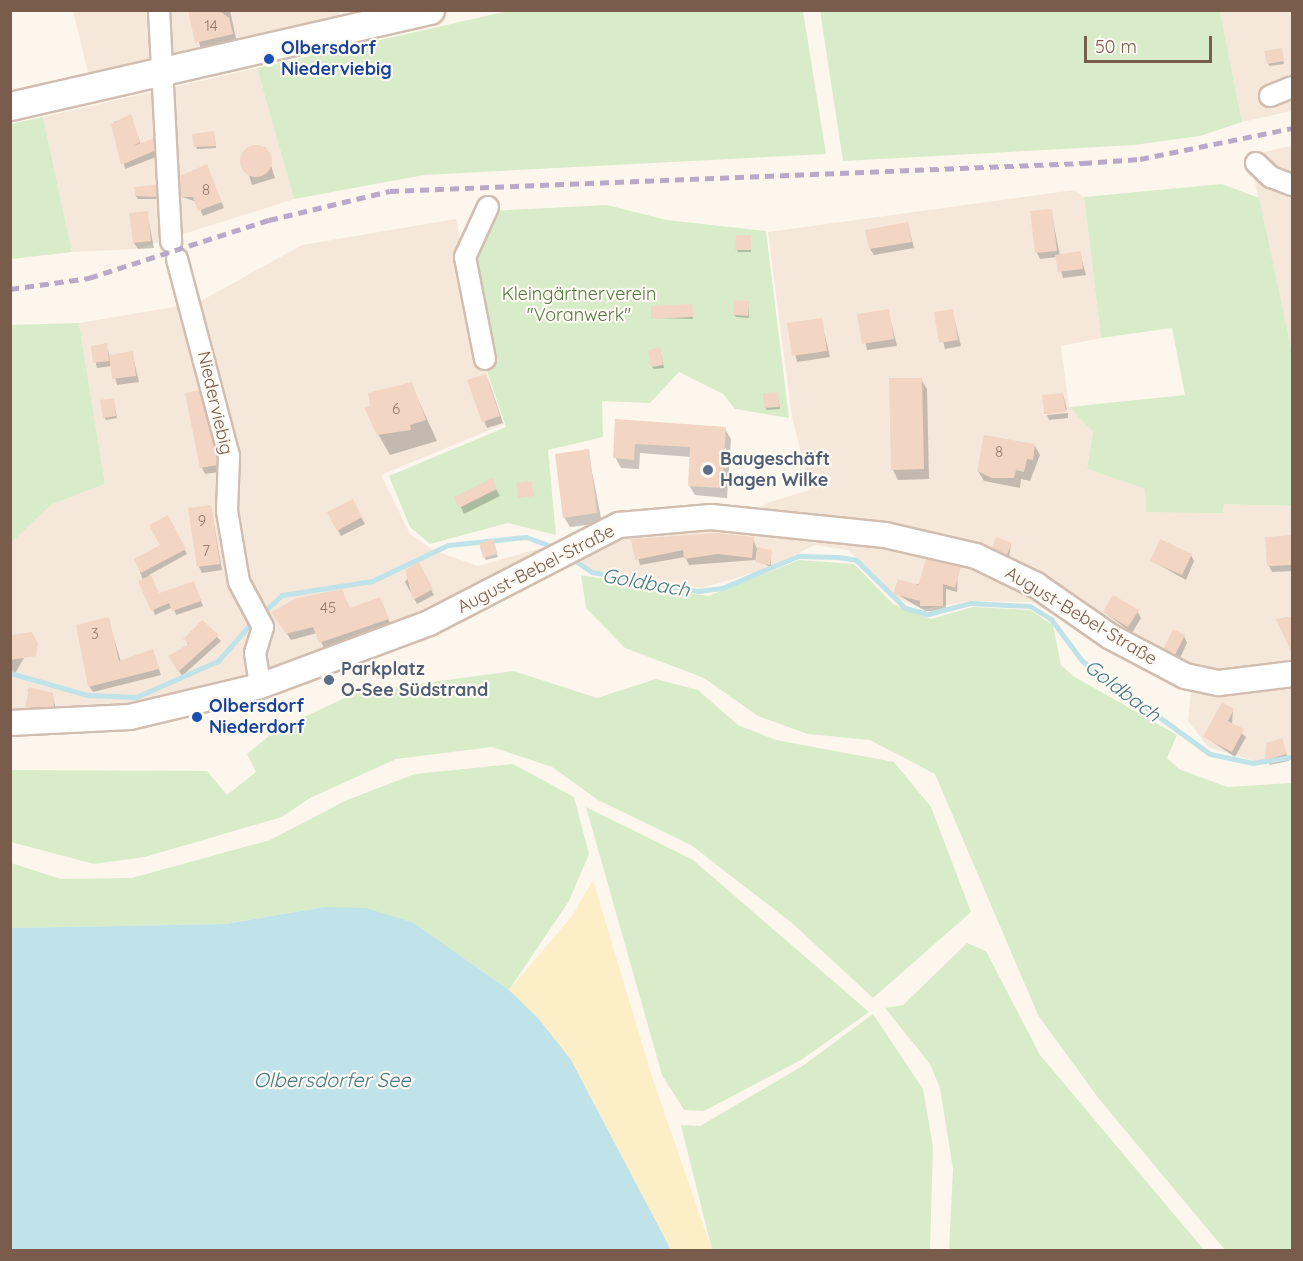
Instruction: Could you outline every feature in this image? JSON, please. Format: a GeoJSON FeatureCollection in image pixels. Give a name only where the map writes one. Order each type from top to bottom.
{"type":"FeatureCollection","features":[{"type":"Feature","properties":{"kind":"main road"},"geometry":{"type":"LineString","coordinates":[[10,106],[430,10]]}},
{"type":"Feature","properties":{"kind":"street","name":"Niederviebig"},"geometry":{"type":"LineString","coordinates":[[159,10],[159,73],[174,250],[220,413],[229,456],[226,511],[239,582],[263,627],[255,653],[260,686]]}},
{"type":"Feature","properties":{"kind":"street"},"geometry":{"type":"LineString","coordinates":[[1270,96],[1293,87]]}},
{"type":"Feature","properties":{"kind":"street"},"geometry":{"type":"LineString","coordinates":[[1256,163],[1271,177],[1293,185]]}},
{"type":"Feature","properties":{"kind":"street"},"geometry":{"type":"LineString","coordinates":[[485,359],[465,257],[488,207]]}},
{"type":"Feature","properties":{"kind":"street","name":"August-Bebel-Straße"},"geometry":{"type":"LineString","coordinates":[[10,723],[130,717],[260,686],[429,623],[560,553],[619,525],[711,516],[885,535],[1002,567],[1185,675],[1219,683],[1293,674]]}},
{"type":"Feature","properties":{"kind":"shaded area"},"geometry":{"type":"Polygon","coordinates":[[[339,10],[340,18],[90,81],[73,11],[339,10]]]}},
{"type":"Feature","properties":{"kind":"shaded area"},"geometry":{"type":"Polygon","coordinates":[[[1220,11],[1292,11],[1292,111],[1242,122],[1220,11]]]}},
{"type":"Feature","properties":{"kind":"shaded area"},"geometry":{"type":"Polygon","coordinates":[[[257,68],[294,199],[137,249],[72,252],[43,117],[257,68]]]}},
{"type":"Feature","properties":{"kind":"shaded area"},"geometry":{"type":"Polygon","coordinates":[[[1292,146],[1292,352],[1249,155],[1292,146]]]}},
{"type":"Feature","properties":{"kind":"shaded area"},"geometry":{"type":"Polygon","coordinates":[[[1074,190],[1084,197],[1101,338],[1061,346],[1069,407],[1093,432],[1087,469],[1145,489],[1146,512],[1223,512],[1224,504],[1292,506],[1292,755],[1258,762],[1209,748],[1188,721],[1191,693],[1032,602],[968,601],[925,609],[897,599],[848,550],[815,545],[769,568],[702,588],[589,570],[547,551],[278,677],[123,711],[11,713],[11,543],[52,504],[105,484],[79,323],[197,303],[302,245],[456,219],[482,345],[478,347],[504,424],[381,475],[410,534],[433,550],[478,566],[548,546],[727,524],[770,502],[810,490],[792,417],[768,232],[1074,190]]]}},
{"type":"Feature","properties":{"kind":"green space"},"geometry":{"type":"Polygon","coordinates":[[[512,10],[803,11],[826,154],[424,175],[294,199],[257,68],[512,10]]]}},
{"type":"Feature","properties":{"kind":"green space"},"geometry":{"type":"Polygon","coordinates":[[[820,11],[1220,11],[1242,122],[1200,136],[1134,145],[843,161],[820,11]]]}},
{"type":"Feature","properties":{"kind":"green space"},"geometry":{"type":"Polygon","coordinates":[[[43,117],[72,252],[11,259],[11,124],[43,117]]]}},
{"type":"Feature","properties":{"kind":"green space"},"geometry":{"type":"Polygon","coordinates":[[[1222,184],[1259,198],[1292,352],[1292,506],[1224,504],[1223,513],[1146,512],[1145,489],[1087,469],[1093,432],[1069,407],[1185,395],[1172,328],[1101,338],[1084,197],[1222,184]]]}},
{"type":"Feature","properties":{"kind":"green space","name":"Kleingärtnerverein \"Voranwerk\""},"geometry":{"type":"Polygon","coordinates":[[[607,205],[667,220],[766,231],[789,418],[735,409],[723,394],[679,372],[650,403],[602,401],[603,437],[548,450],[556,535],[508,523],[430,544],[410,527],[389,476],[506,427],[479,348],[465,257],[488,211],[607,205]]]}},
{"type":"Feature","properties":{"kind":"green space"},"geometry":{"type":"Polygon","coordinates":[[[79,323],[105,484],[52,504],[11,543],[11,325],[79,323]]]}},
{"type":"Feature","properties":{"kind":"green space"},"geometry":{"type":"Polygon","coordinates":[[[799,560],[854,564],[893,604],[931,619],[973,607],[1030,610],[1053,625],[1061,665],[1073,676],[1177,735],[1167,758],[1179,769],[1227,787],[1292,783],[1292,1250],[1225,1250],[1099,1099],[1038,1015],[935,774],[870,740],[808,734],[758,716],[704,678],[625,648],[586,608],[581,575],[708,596],[799,560]]]}},
{"type":"Feature","properties":{"kind":"green space"},"geometry":{"type":"Polygon","coordinates":[[[514,671],[597,698],[656,679],[698,690],[738,725],[776,740],[894,762],[931,807],[971,912],[873,998],[792,923],[691,845],[598,800],[552,767],[492,747],[396,759],[310,798],[282,817],[145,857],[94,864],[11,842],[11,770],[207,771],[227,795],[256,772],[247,754],[275,731],[357,692],[514,671]]]}},
{"type":"Feature","properties":{"kind":"green space"},"geometry":{"type":"Polygon","coordinates":[[[513,764],[574,797],[589,854],[569,901],[509,990],[414,923],[324,907],[225,924],[11,928],[11,863],[61,879],[132,878],[270,840],[347,800],[415,774],[513,764]]]}},
{"type":"Feature","properties":{"kind":"green space"},"geometry":{"type":"Polygon","coordinates":[[[586,807],[693,860],[869,1012],[801,1060],[704,1111],[684,1110],[662,1075],[586,807]]]}},
{"type":"Feature","properties":{"kind":"green space"},"geometry":{"type":"Polygon","coordinates":[[[967,943],[986,951],[1040,1055],[1204,1250],[949,1250],[953,1169],[940,1088],[930,1064],[885,1008],[903,1005],[967,943]]]}},
{"type":"Feature","properties":{"kind":"green space"},"geometry":{"type":"Polygon","coordinates":[[[873,1014],[923,1089],[933,1147],[930,1250],[712,1250],[681,1125],[700,1126],[804,1065],[873,1014]]]}},
{"type":"Feature","properties":{"kind":"sand"},"geometry":{"type":"Polygon","coordinates":[[[593,880],[653,1080],[712,1250],[671,1250],[571,1060],[509,990],[572,916],[593,880]]]}},
{"type":"Feature","properties":{"kind":"water","name":"Olbersdorfer See"},"geometry":{"type":"Polygon","coordinates":[[[324,907],[366,908],[414,923],[509,990],[538,1018],[571,1060],[671,1250],[11,1250],[11,928],[225,924],[324,907]]]}},
{"type":"Feature","properties":{"kind":"building"},"geometry":{"type":"Polygon","coordinates":[[[188,10],[218,10],[229,18],[233,34],[195,43],[188,10]]]}},
{"type":"Feature","properties":{"kind":"building"},"geometry":{"type":"Polygon","coordinates":[[[1282,48],[1284,61],[1267,64],[1264,51],[1282,48]]]}},
{"type":"Feature","properties":{"kind":"building"},"geometry":{"type":"Polygon","coordinates":[[[131,114],[140,142],[133,146],[154,138],[154,151],[121,165],[111,124],[131,114]]]}},
{"type":"Feature","properties":{"kind":"building"},"geometry":{"type":"Polygon","coordinates":[[[214,131],[216,146],[194,147],[192,134],[214,131]]]}},
{"type":"Feature","properties":{"kind":"building"},"geometry":{"type":"Polygon","coordinates":[[[256,145],[267,150],[272,161],[267,172],[256,177],[245,172],[240,161],[245,150],[256,145]]]}},
{"type":"Feature","properties":{"kind":"building"},"geometry":{"type":"Polygon","coordinates":[[[207,164],[222,202],[198,211],[193,197],[181,197],[180,176],[207,164]]]}},
{"type":"Feature","properties":{"kind":"building"},"geometry":{"type":"Polygon","coordinates":[[[156,185],[157,197],[135,196],[134,187],[156,185]]]}},
{"type":"Feature","properties":{"kind":"building"},"geometry":{"type":"Polygon","coordinates":[[[1052,209],[1057,251],[1035,253],[1030,211],[1052,209]]]}},
{"type":"Feature","properties":{"kind":"building"},"geometry":{"type":"Polygon","coordinates":[[[148,211],[151,241],[133,243],[129,213],[148,211]]]}},
{"type":"Feature","properties":{"kind":"building"},"geometry":{"type":"Polygon","coordinates":[[[908,222],[912,242],[869,249],[865,230],[908,222]]]}},
{"type":"Feature","properties":{"kind":"building"},"geometry":{"type":"Polygon","coordinates":[[[736,235],[751,235],[751,250],[735,250],[736,235]]]}},
{"type":"Feature","properties":{"kind":"building"},"geometry":{"type":"Polygon","coordinates":[[[1081,251],[1083,269],[1058,272],[1055,255],[1081,251]]]}},
{"type":"Feature","properties":{"kind":"building"},"geometry":{"type":"Polygon","coordinates":[[[734,300],[749,301],[748,316],[733,315],[734,300]]]}},
{"type":"Feature","properties":{"kind":"building"},"geometry":{"type":"Polygon","coordinates":[[[692,304],[693,317],[651,319],[651,306],[692,304]]]}},
{"type":"Feature","properties":{"kind":"building"},"geometry":{"type":"Polygon","coordinates":[[[889,309],[894,339],[862,344],[857,314],[889,309]]]}},
{"type":"Feature","properties":{"kind":"building"},"geometry":{"type":"Polygon","coordinates":[[[953,309],[958,340],[939,343],[934,312],[953,309]]]}},
{"type":"Feature","properties":{"kind":"building"},"geometry":{"type":"Polygon","coordinates":[[[822,318],[827,351],[792,356],[787,323],[822,318]]]}},
{"type":"Feature","properties":{"kind":"building"},"geometry":{"type":"Polygon","coordinates":[[[107,343],[109,361],[93,363],[91,346],[107,343]]]}},
{"type":"Feature","properties":{"kind":"building"},"geometry":{"type":"Polygon","coordinates":[[[660,347],[663,365],[651,367],[648,350],[660,347]]]}},
{"type":"Feature","properties":{"kind":"building"},"geometry":{"type":"Polygon","coordinates":[[[133,351],[136,376],[112,379],[109,355],[133,351]]]}},
{"type":"Feature","properties":{"kind":"building"},"geometry":{"type":"Polygon","coordinates":[[[486,374],[500,416],[482,422],[467,380],[486,374]]]}},
{"type":"Feature","properties":{"kind":"building"},"geometry":{"type":"Polygon","coordinates":[[[889,378],[922,378],[924,469],[891,470],[889,378]]]}},
{"type":"Feature","properties":{"kind":"building"},"geometry":{"type":"Polygon","coordinates":[[[412,382],[426,420],[410,425],[411,430],[377,435],[364,407],[370,406],[368,393],[412,382]]]}},
{"type":"Feature","properties":{"kind":"building"},"geometry":{"type":"Polygon","coordinates":[[[199,390],[217,457],[217,465],[200,468],[185,393],[199,390]]]}},
{"type":"Feature","properties":{"kind":"building"},"geometry":{"type":"Polygon","coordinates":[[[778,392],[779,407],[764,408],[763,393],[778,392]]]}},
{"type":"Feature","properties":{"kind":"building"},"geometry":{"type":"Polygon","coordinates":[[[1063,393],[1066,412],[1044,414],[1042,395],[1063,393]]]}},
{"type":"Feature","properties":{"kind":"building"},"geometry":{"type":"Polygon","coordinates":[[[114,398],[116,416],[103,418],[100,400],[114,398]]]}},
{"type":"Feature","properties":{"kind":"building"},"geometry":{"type":"Polygon","coordinates":[[[615,419],[726,427],[722,488],[688,486],[690,447],[635,444],[634,460],[613,458],[615,419]]]}},
{"type":"Feature","properties":{"kind":"building"},"geometry":{"type":"Polygon","coordinates":[[[984,435],[1035,444],[1033,460],[1027,459],[1024,472],[1016,470],[1014,478],[992,478],[977,471],[984,435]]]}},
{"type":"Feature","properties":{"kind":"building"},"geometry":{"type":"Polygon","coordinates":[[[589,449],[597,513],[563,518],[555,454],[589,449]]]}},
{"type":"Feature","properties":{"kind":"building"},"geometry":{"type":"Polygon","coordinates":[[[492,478],[497,489],[459,508],[454,497],[492,478]]]}},
{"type":"Feature","properties":{"kind":"building"},"geometry":{"type":"Polygon","coordinates":[[[531,481],[534,496],[518,498],[516,483],[531,481]]]}},
{"type":"Feature","properties":{"kind":"building"},"geometry":{"type":"Polygon","coordinates":[[[353,499],[362,517],[337,531],[327,512],[353,499]]]}},
{"type":"Feature","properties":{"kind":"building"},"geometry":{"type":"Polygon","coordinates":[[[211,505],[220,564],[197,567],[188,508],[211,505]]]}},
{"type":"Feature","properties":{"kind":"building"},"geometry":{"type":"Polygon","coordinates":[[[168,515],[186,549],[141,573],[134,559],[160,545],[149,525],[168,515]]]}},
{"type":"Feature","properties":{"kind":"building"},"geometry":{"type":"Polygon","coordinates":[[[717,533],[754,537],[752,558],[718,554],[684,559],[683,550],[635,560],[631,539],[717,533]]]}},
{"type":"Feature","properties":{"kind":"building"},"geometry":{"type":"Polygon","coordinates":[[[1293,535],[1293,565],[1267,566],[1265,537],[1293,535]]]}},
{"type":"Feature","properties":{"kind":"building"},"geometry":{"type":"Polygon","coordinates":[[[996,537],[1012,543],[1007,555],[992,548],[996,537]]]}},
{"type":"Feature","properties":{"kind":"building"},"geometry":{"type":"Polygon","coordinates":[[[494,539],[497,554],[483,558],[479,543],[494,539]]]}},
{"type":"Feature","properties":{"kind":"building"},"geometry":{"type":"Polygon","coordinates":[[[1160,539],[1192,554],[1182,575],[1150,561],[1160,539]]]}},
{"type":"Feature","properties":{"kind":"building"},"geometry":{"type":"Polygon","coordinates":[[[757,547],[772,550],[770,565],[755,562],[757,547]]]}},
{"type":"Feature","properties":{"kind":"building"},"geometry":{"type":"Polygon","coordinates":[[[926,559],[961,567],[955,588],[943,584],[943,606],[920,606],[920,601],[893,594],[898,579],[918,585],[926,559]]]}},
{"type":"Feature","properties":{"kind":"building"},"geometry":{"type":"Polygon","coordinates":[[[419,562],[433,589],[413,600],[405,570],[419,562]]]}},
{"type":"Feature","properties":{"kind":"building"},"geometry":{"type":"Polygon","coordinates":[[[151,575],[159,593],[194,581],[201,601],[172,611],[169,603],[151,611],[138,581],[151,575]]]}},
{"type":"Feature","properties":{"kind":"building"},"geometry":{"type":"Polygon","coordinates":[[[342,589],[350,608],[380,597],[389,619],[319,643],[313,627],[286,634],[271,612],[297,598],[342,589]]]}},
{"type":"Feature","properties":{"kind":"building"},"geometry":{"type":"Polygon","coordinates":[[[1113,595],[1139,610],[1128,627],[1103,612],[1113,595]]]}},
{"type":"Feature","properties":{"kind":"building"},"geometry":{"type":"Polygon","coordinates":[[[1293,616],[1293,656],[1276,619],[1293,616]]]}},
{"type":"Feature","properties":{"kind":"building"},"geometry":{"type":"Polygon","coordinates":[[[109,617],[119,661],[153,649],[159,669],[88,687],[76,625],[109,617]]]}},
{"type":"Feature","properties":{"kind":"building"},"geometry":{"type":"Polygon","coordinates":[[[202,620],[219,635],[178,672],[168,656],[189,644],[183,639],[202,620]]]}},
{"type":"Feature","properties":{"kind":"building"},"geometry":{"type":"Polygon","coordinates":[[[1173,629],[1185,635],[1175,655],[1163,649],[1173,629]]]}},
{"type":"Feature","properties":{"kind":"building"},"geometry":{"type":"Polygon","coordinates":[[[32,632],[38,643],[36,656],[10,660],[10,635],[32,632]]]}},
{"type":"Feature","properties":{"kind":"building"},"geometry":{"type":"Polygon","coordinates":[[[29,687],[53,693],[54,707],[25,708],[29,687]]]}},
{"type":"Feature","properties":{"kind":"building"},"geometry":{"type":"Polygon","coordinates":[[[1222,702],[1234,709],[1228,721],[1244,729],[1232,752],[1203,737],[1222,702]]]}},
{"type":"Feature","properties":{"kind":"building"},"geometry":{"type":"Polygon","coordinates":[[[1282,738],[1287,754],[1265,760],[1266,743],[1282,738]]]}},
{"type":"Feature","properties":{"kind":"waterway","name":"Goldbach"},"geometry":{"type":"LineString","coordinates":[[261,614],[282,595],[372,581],[448,545],[526,537],[556,548]]}},
{"type":"Feature","properties":{"kind":"waterway","name":"Goldbach"},"geometry":{"type":"LineString","coordinates":[[571,558],[592,572],[698,591],[722,588],[798,556],[838,557],[856,560],[905,608],[928,614],[970,603],[1030,606],[1051,619],[1082,661],[1210,754],[1253,763],[1292,757]]}},
{"type":"Feature","properties":{"kind":"waterway","name":"Goldbach"},"geometry":{"type":"LineString","coordinates":[[10,673],[87,695],[136,697],[218,661],[254,620]]}},
{"type":"Feature","properties":{"kind":"railway"},"geometry":{"type":"LineString","coordinates":[[10,289],[89,278],[269,220],[390,191],[1083,163],[1140,159],[1292,128]]}},
{"type":"Feature","properties":{"kind":"place","name":"Olbersdorf Niederviebig"},"geometry":{"type":"Point","coordinates":[269,59]}},
{"type":"Feature","properties":{"kind":"place","name":"Baugeschäft Hagen Wilke"},"geometry":{"type":"Point","coordinates":[708,470]}},
{"type":"Feature","properties":{"kind":"place","name":"Parkplatz O-See Südstrand"},"geometry":{"type":"Point","coordinates":[329,680]}},
{"type":"Feature","properties":{"kind":"place","name":"Olbersdorf Niederdorf"},"geometry":{"type":"Point","coordinates":[197,717]}}]}
